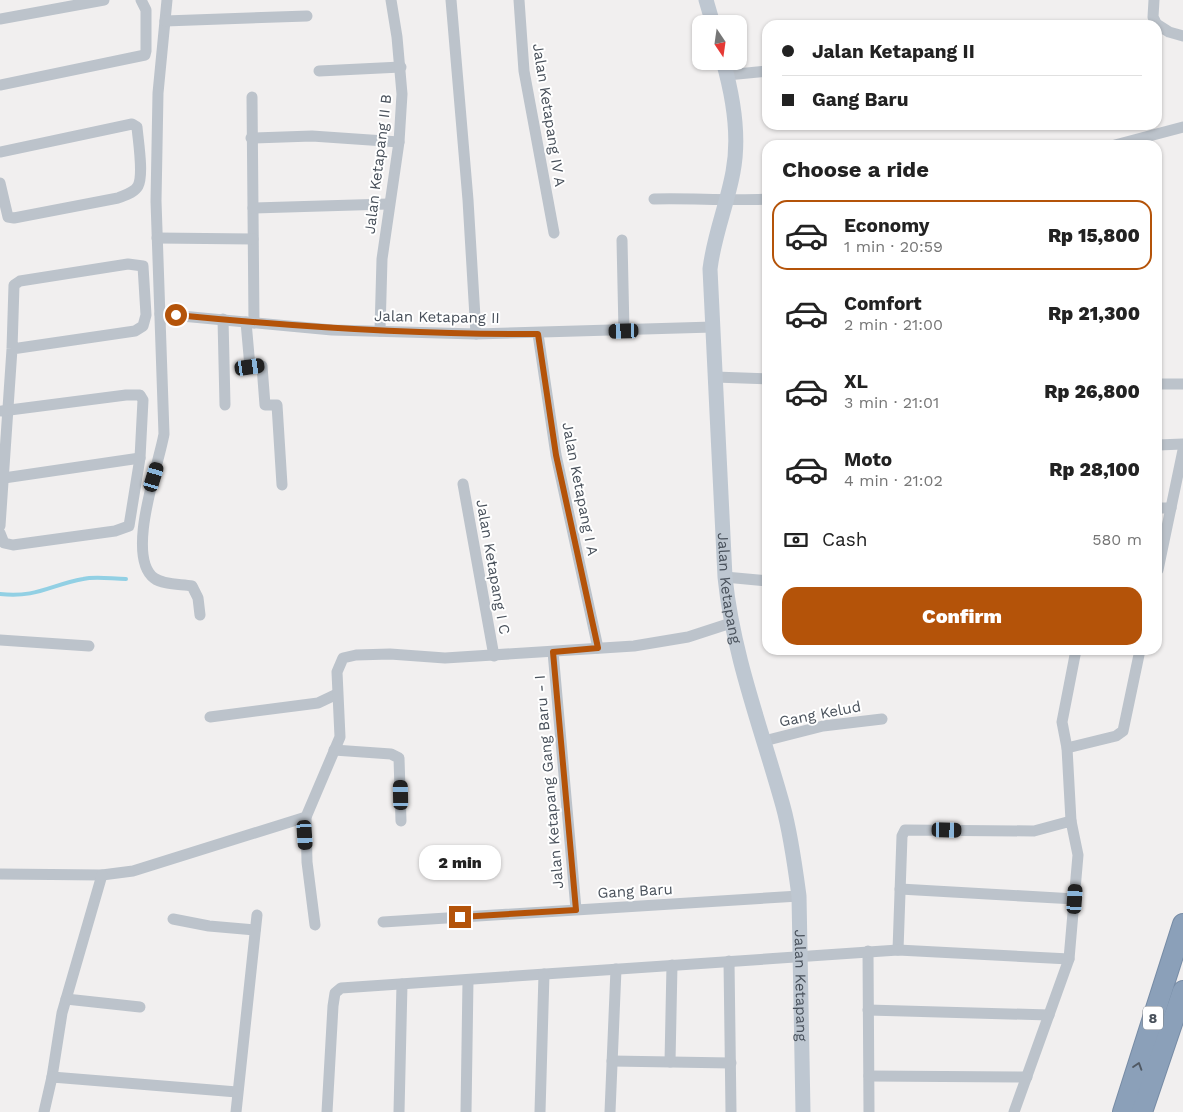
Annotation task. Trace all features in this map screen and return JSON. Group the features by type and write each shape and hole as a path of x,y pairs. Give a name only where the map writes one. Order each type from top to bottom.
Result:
{"highway":[{"name":"8","path":"1123,1112 1183,924"},
{"name":"8","path":"1142,1112 1183,991"}],"street":[{"path":"0,20 104,0"},
{"path":"0,85 144,55 146,10 141,0"},
{"path":"167,0 158,93 157,238 164,434 160,460 149,494 143,535 145,564 153,578 159,581 192,586 198,598 200,615"},
{"name":"Jalan Ketapang II B","path":"380,331 382,259 388,204 399,142 402,94 401,67 391,0"},
{"path":"450,0 468,200 476,334"},
{"name":"Jalan Ketapang IV A","path":"519,0 524,71 554,233"},
{"path":"708,0 711,15"},
{"path":"1154,0 1154,20"},
{"path":"165,21 307,16"},
{"path":"1162,28 1183,36"},
{"path":"319,71 401,67"},
{"name":"Jalan Ketapang","path":"725,70 737,146 733,173 712,246 710,269 725,577 730,623 783,808 798,896 803,1112"},
{"path":"748,70 762,71"},
{"path":"252,97 253,240 250,367 262,366 264,405 277,405 282,485"},
{"path":"0,152 132,124 137,127 140,177 138,186 132,192 118,198 14,218 8,217 5,210 0,184"},
{"path":"1134,140 1183,127"},
{"path":"251,138 312,136 399,142"},
{"path":"654,199 705,198 725,201 762,199"},
{"path":"253,208 388,204"},
{"path":"157,238 253,240"},
{"path":"622,240 624,331"},
{"path":"0,526 4,478 4,411 12,350 13,290 16,283 128,264 143,266 146,315 144,326 135,331 12,350"},
{"name":"Jalan Ketapang II","path":"160,314 380,331 476,334 538,334 713,327"},
{"path":"222,320 225,405"},
{"name":"Jalan Ketapang I A","path":"538,334 556,455 598,648"},
{"path":"716,377 762,379"},
{"path":"1162,384 1183,384"},
{"path":"0,533 4,543 13,545 115,531 129,526 140,458 143,400 140,395 126,395 4,411"},
{"path":"1162,445 1183,444"},
{"path":"1162,551 1183,450"},
{"path":"4,478 140,458"},
{"name":"Jalan Ketapang I C","path":"463,484 494,656"},
{"path":"1162,508 1171,508"},
{"path":"725,577 762,580"},
{"path":"315,925 307,862 306,818 340,736 340,712 337,694 339,665 343,658 356,655 390,654 445,658 494,656 660,643 730,623"},
{"path":"0,640 89,646"},
{"name":"Jalan Ketapang Gang Baru - I","path":"553,652 576,910"},
{"path":"1014,1112 1069,959 1078,855 1071,821 1067,748 1062,722 1075,655"},
{"path":"1067,748 1116,736 1123,731 1139,655"},
{"path":"210,717 318,703 337,694"},
{"name":"Gang Kelud","path":"764,741 823,726 882,719"},
{"path":"334,750 391,754 399,758 401,821"},
{"path":"0,874 102,875 133,871 306,818"},
{"path":"898,950 902,836 904,830 1034,831 1071,821"},
{"path":"44,1112 66,999 102,875"},
{"path":"900,889 1075,899"},
{"name":"Gang Baru","path":"383,922 798,896"},
{"path":"236,1112 257,915"},
{"path":"173,919 209,926 255,930"},
{"path":"327,1112 335,993 341,988 868,951 898,950 1069,959"},
{"path":"868,951 869,1112"},
{"path":"729,961 731,1112"},
{"path":"670,1062 672,965"},
{"path":"610,1112 616,969"},
{"path":"540,1112 544,974"},
{"path":"466,1112 468,980"},
{"path":"399,1112 402,984"},
{"path":"66,999 140,1007"},
{"path":"868,1010 1050,1015"},
{"path":"612,1061 731,1063"},
{"path":"869,1076 1027,1077"},
{"path":"52,1077 237,1092"}],"waterway":[{"path":"0,594 34,593 88,578 126,579"}],"route":[{"path":"176,315 332,330 538,334 556,455 598,648 553,652 576,910 460,917"}]}
